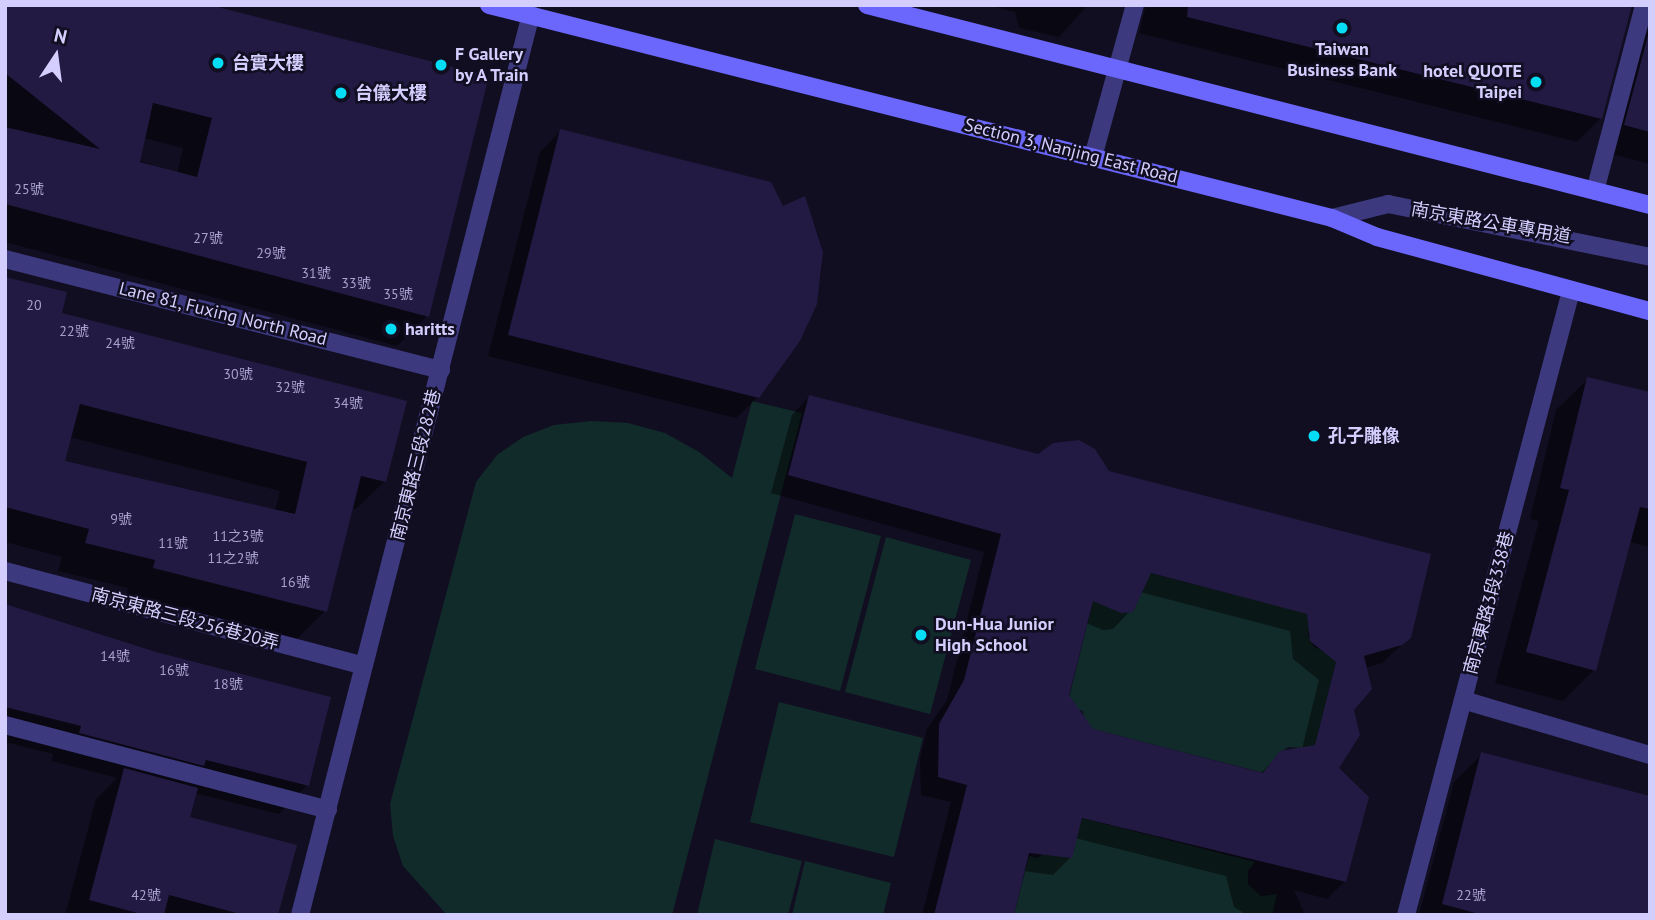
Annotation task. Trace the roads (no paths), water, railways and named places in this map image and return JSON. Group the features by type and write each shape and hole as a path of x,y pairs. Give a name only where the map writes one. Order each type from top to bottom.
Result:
{"main road":[{"name":"Section 3, Nanjing East Road","path":"489,5 1332,218 1377,237 1650,311"},
{"path":"867,5 1650,205"}],"street":[{"path":"1093,157 1135,5"},
{"path":"1595,191 1643,5"},
{"name":"南京東路三段282巷","path":"300,915 531,14"},
{"name":"南京東路公車專用道","path":"1332,218 1388,204 1650,257"},
{"name":"Lane 81, Fuxing North Road","path":"5,259 440,370"},
{"name":"南京東路3段338巷","path":"1406,915 1571,290"},
{"name":"南京東路三段256巷20弄","path":"5,571 364,667"},
{"path":"1464,700 1650,755"},
{"path":"5,724 328,810"}],"place":[{"name":"Taiwan Business Bank","path":"1342,28"},
{"name":"台實大樓","path":"218,63"},
{"name":"F Gallery by A Train","path":"441,65"},
{"name":"hotel QUOTE Taipei","path":"1536,82"},
{"name":"台儀大樓","path":"341,93"},
{"name":"haritts","path":"391,329"},
{"name":"孔子雕像","path":"1314,436"},
{"name":"Dun-Hua Junior High School","path":"921,635"}]}
